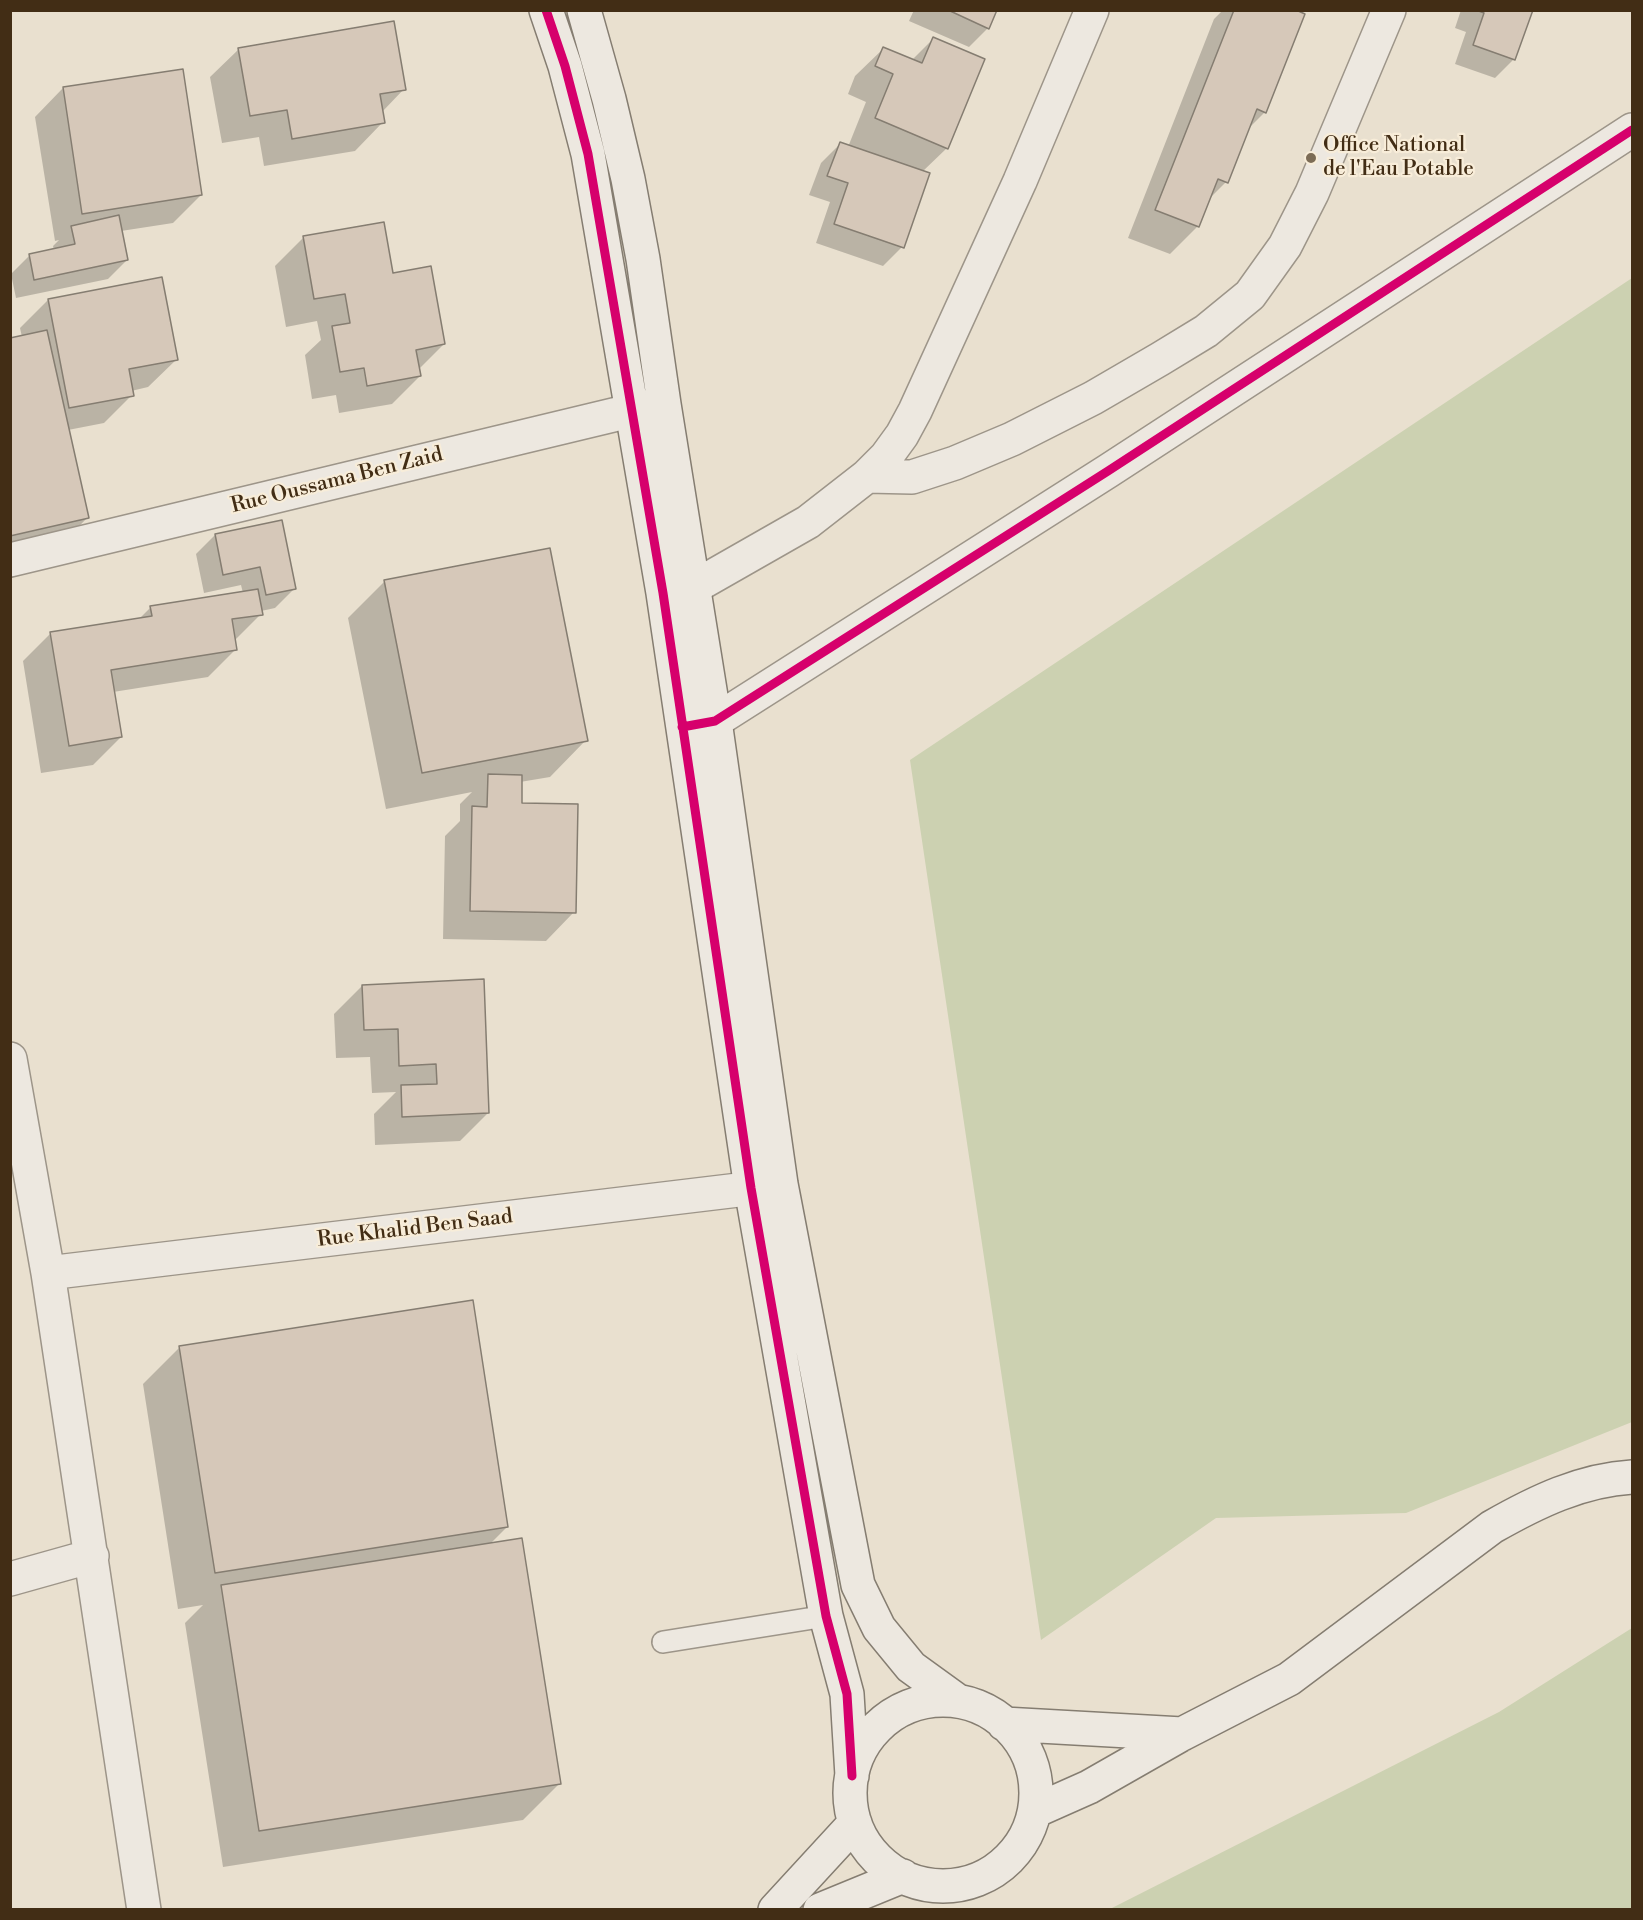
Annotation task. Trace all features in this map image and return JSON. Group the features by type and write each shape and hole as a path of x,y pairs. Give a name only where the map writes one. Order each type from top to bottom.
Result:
{"street":[{"path":"546,10 565,66 588,154 632,410 678,590 715,721 766,1186 826,1616 847,1694 852,1776 850,1799 855,1823 871,1851 882,1863 903,1876 925,1884 950,1886 977,1880 995,1870 1015,1854 1028,1834 1035,1811 1036,1786 1032,1762 1021,1741 984,1709 958,1701 937,1700 914,1704 891,1716 868,1738 859,1752 852,1776"},
{"path":"584,10 628,179 643,259 664,404 678,590 682,727 766,1186 858,1585 879,1628 911,1667 958,1701"},
{"path":"678,590 808,522 867,476 886,457 915,411 1020,181 1092,10"},
{"path":"867,476 912,477 954,463 1012,439 1093,398 1160,359 1206,331 1250,295 1285,246 1312,193 1389,10"},
{"path":"682,727 715,721 1108,471 1632,130"},
{"name":"Rue Oussama Ben Zaid","path":"10,560 664,404"},
{"path":"10,1059 48,1273 144,1910"},
{"name":"Rue Khalid Ben Saad","path":"48,1273 766,1186"},
{"path":"1035,1811 1089,1787 1182,1734 1289,1679 1472,1541 1514,1514 1586,1484 1608,1478 1632,1477"},
{"path":"10,1579 92,1556"},
{"path":"1004,1724 1182,1734"},
{"path":"775,1910 855,1823"},
{"path":"820,1910 903,1876"}],"lane":[{"path":"663,1642 826,1616"}],"green space":[{"path":"1632,278 1632,1422 1406,1513 1216,1518 1041,1640 910,760"},
{"path":"1632,1628 1632,1909 1110,1909 1499,1712"}],"building":[{"path":"948,10 997,10 989,29"},
{"path":"1234,10 1296,10 1305,14 1266,113 1257,109 1228,183 1218,179 1199,227 1155,210"},
{"path":"1476,10 1533,10 1515,60 1473,45 1484,13"},
{"path":"394,21 406,90 380,94 385,123 292,139 287,110 250,116 238,48"},
{"path":"933,37 985,59 948,149 875,118 893,74 875,66 883,47 922,63"},
{"path":"183,69 202,195 82,214 63,87"},
{"path":"840,142 930,173 904,248 834,224 848,183 827,176"},
{"path":"119,215 128,260 34,280 29,254 75,244 71,226"},
{"path":"384,222 393,273 431,266 445,344 416,350 421,376 367,386 364,368 340,372 332,326 350,323 345,294 314,299 303,236"},
{"path":"162,277 178,360 129,369 134,396 69,408 48,299"},
{"path":"47,330 89,518 10,536 10,338"},
{"path":"282,520 296,589 266,595 260,567 223,575 215,534"},
{"path":"550,548 588,741 422,773 384,580"},
{"path":"258,589 263,615 232,619 237,650 111,670 122,737 69,746 50,632 152,616 150,606"},
{"path":"488,774 522,775 522,803 578,804 576,913 470,911 472,806 487,807"},
{"path":"484,979 489,1113 402,1117 401,1085 437,1084 436,1064 399,1066 398,1029 364,1030 362,985"},
{"path":"473,1300 508,1527 215,1573 179,1346"},
{"path":"522,1538 561,1784 259,1831 221,1585"}],"cycle path":[{"path":"546,10 565,66 588,154 663,593 751,1188 826,1616 847,1694 852,1776"},
{"path":"682,727 715,721 1108,471 1632,130"}],"place":[{"name":"Office National de l'Eau Potable","path":"1311,158"}]}
